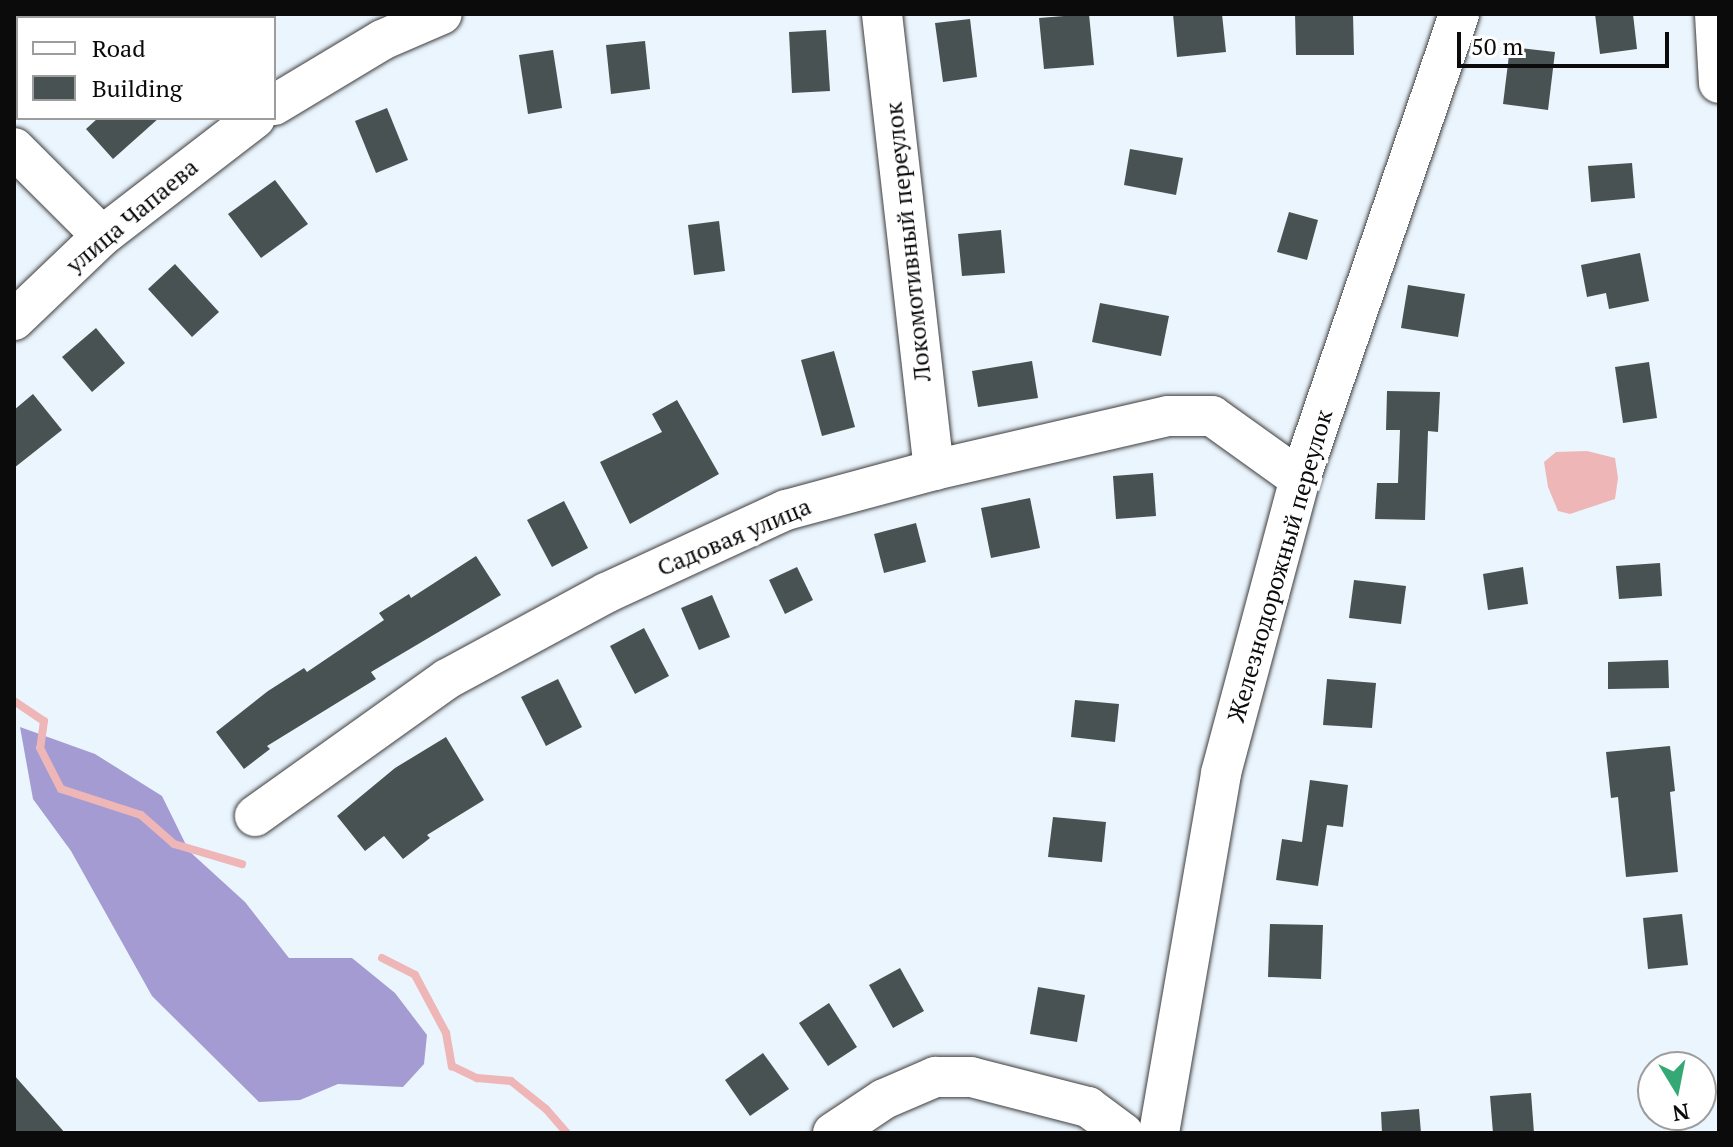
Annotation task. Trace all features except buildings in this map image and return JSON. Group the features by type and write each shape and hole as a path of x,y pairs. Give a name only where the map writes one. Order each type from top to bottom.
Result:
{"street":[{"path":"276,104 381,27 442,14"},
{"name":"Локомотивный переулок","path":"882,14 934,470"},
{"name":"Железнодорожный переулок","path":"1159,1133 1221,773 1300,479 1459,14"},
{"path":"1715,14 1719,83"},
{"name":"улица Чапаева","path":"14,320 102,236 252,120"},
{"path":"14,148 102,236"},
{"name":"Садовая улица","path":"255,816 447,679 606,593 786,510 934,470 1168,416 1212,416 1300,479"},
{"path":"833,1133 884,1099 935,1077 971,1077 1088,1107 1123,1133"}],"shaded area":[{"path":"1587,451 1615,458 1618,478 1615,499 1570,514 1558,511 1548,487 1544,462 1556,452"},
{"path":"20,727 95,754 162,796 189,851 245,902 289,958 352,958 395,993 427,1035 424,1064 403,1087 338,1084 300,1100 259,1102 152,996 71,851 33,799"}],"waterway":[{"path":"14,701 44,721 40,748 61,789 141,815 174,844 242,864"},
{"path":"382,958 415,975 446,1033 452,1066 477,1078 511,1081 546,1109 567,1133"}]}
